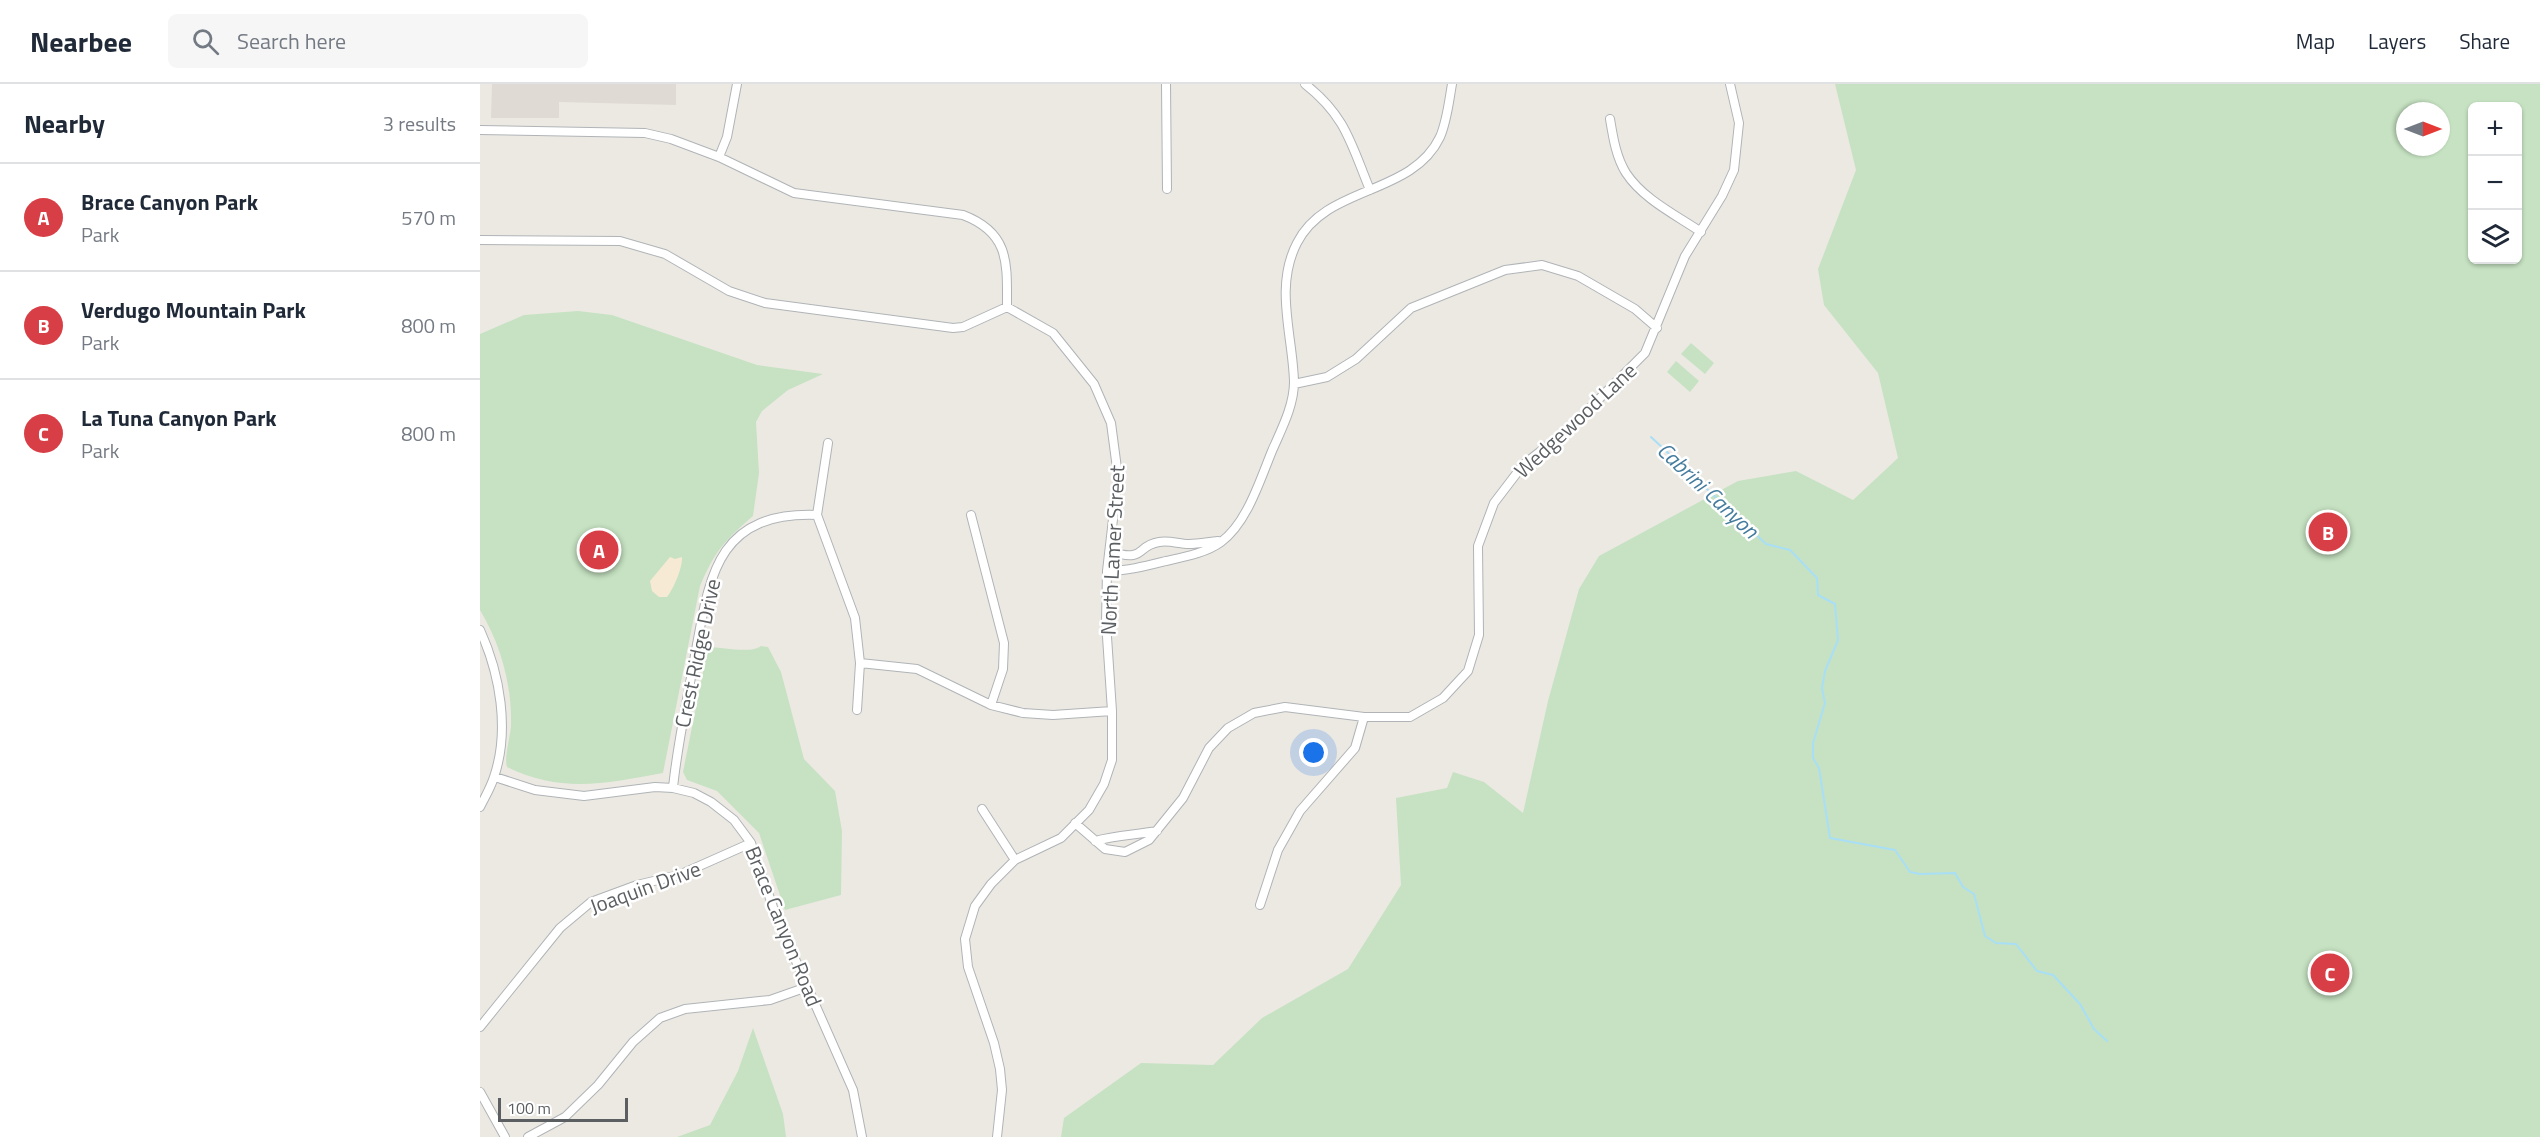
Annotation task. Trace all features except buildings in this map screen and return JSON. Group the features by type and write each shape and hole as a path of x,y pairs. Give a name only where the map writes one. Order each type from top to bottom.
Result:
{"street":[{"path":"719,157 727,137 737,84"},
{"path":"1166,84 1167,189"},
{"path":"1305,84 1332,107 1341,121 1370,190"},
{"path":"1107,571 1121,571 1195,554 1222,541 1237,526 1266,467 1287,415 1294,384 1286,310 1287,276 1297,242 1322,214 1405,175 1430,153 1440,136 1452,84"},
{"name":"Wedgewood Lane","path":"1075,823 1105,849 1125,852 1149,840 1183,798 1209,748 1228,728 1254,712 1285,707 1364,717 1410,717 1443,698 1468,671 1479,635 1478,546 1494,503 1523,465 1569,429 1616,385 1645,353 1657,328 1684,256 1722,196 1737,158 1739,123 1730,84"},
{"path":"1610,119 1616,150 1626,173 1643,192 1701,232"},
{"path":"480,130 645,134 671,139 719,157 794,193 963,215 987,226 1000,244 1005,258 1007,307 963,327 953,328 765,303 729,291 665,254 620,241 480,240"},
{"path":"1294,384 1327,377 1356,359 1411,308 1505,270 1542,265 1578,276 1635,309 1657,328"},
{"name":"North Lamer Street","path":"998,1137 1002,1090 1000,1069 994,1043 968,967 965,939 975,906 991,884 1015,860 1061,838 1089,810 1104,784 1112,760 1112,711 1106,622 1107,571 1118,476 1110,423 1094,384 1053,333 1007,307"},
{"path":"828,444 817,515 855,618 860,663 857,710"},
{"name":"Crest Ridge Drive","path":"673,788 676,749 710,580 722,554 742,534 766,520 788,514 817,515"},
{"path":"971,515 1004,643 1003,669 991,705"},
{"path":"1110,552 1127,556 1137,555 1154,543 1162,541 1188,544 1222,541"},
{"path":"480,630 490,651 501,708 501,741 495,777 480,807"},
{"path":"860,663 917,669 991,705 1023,713 1053,715 1112,711"},
{"path":"1260,905 1278,850 1300,811 1355,748 1364,717"},
{"name":"Brace Canyon Road","path":"495,777 535,790 584,796 656,787 673,788 694,793 711,801 734,820 751,843 776,916 853,1090 862,1137"},
{"path":"982,809 1015,860"},
{"path":"1095,841 1121,833 1132,837 1156,831"},
{"name":"Joaquin Drive","path":"480,1027 560,928 591,903 637,885 679,875 751,843"},
{"path":"528,1137 565,1117 598,1084 633,1042 660,1018 685,1009 770,1000 807,987"},
{"path":"480,1092 505,1137"}],"shaded area":[{"path":"492,84 676,84 676,105 559,102 559,118 491,118"}],"green space":[{"path":"1835,84 2540,84 2540,1137 1061,1137 1064,1118 1141,1063 1213,1065 1262,1018 1348,969 1401,885 1396,798 1447,788 1453,772 1484,782 1523,813 1548,701 1579,589 1599,556 1738,481 1796,471 1853,500 1898,458 1878,373 1824,305 1818,269 1856,170"},
{"path":"578,311 612,315 757,365 823,374 788,390 762,411 756,422 759,473 753,516 721,547 700,586 663,773 585,784 547,781 507,767 511,726 510,696 499,651 480,610 480,334 524,315"},
{"path":"1691,343 1714,363 1705,374 1681,354"},
{"path":"1676,361 1699,381 1690,392 1667,372"},
{"path":"761,646 768,647 781,672 804,759 835,791 842,831 841,895 785,910 759,833 717,791 687,780 683,772 708,647 751,650"},
{"path":"753,1028 783,1114 786,1137 677,1137 710,1125 738,1071"}],"sand":[{"path":"670,557 675,559 682,557 681,566 667,597 659,597 652,591 650,581"}],"waterway":[{"name":"Cabrini Canyon","path":"1651,437 1766,544 1790,550 1817,578 1818,595 1835,604 1838,640 1825,671 1822,688 1825,703 1813,743 1813,758 1819,768 1830,838 1895,850 1910,872 1955,873 1963,887 1974,894 1985,936 1996,943 2016,944 2037,971 2053,975 2080,1004 2094,1029 2107,1041"}],"place":[{"name":"Verdugo Mountain Park","path":"2328,532"},
{"name":"Brace Canyon Park","path":"599,550"},
{"name":"La Tuna Canyon Park","path":"2330,973"}]}
